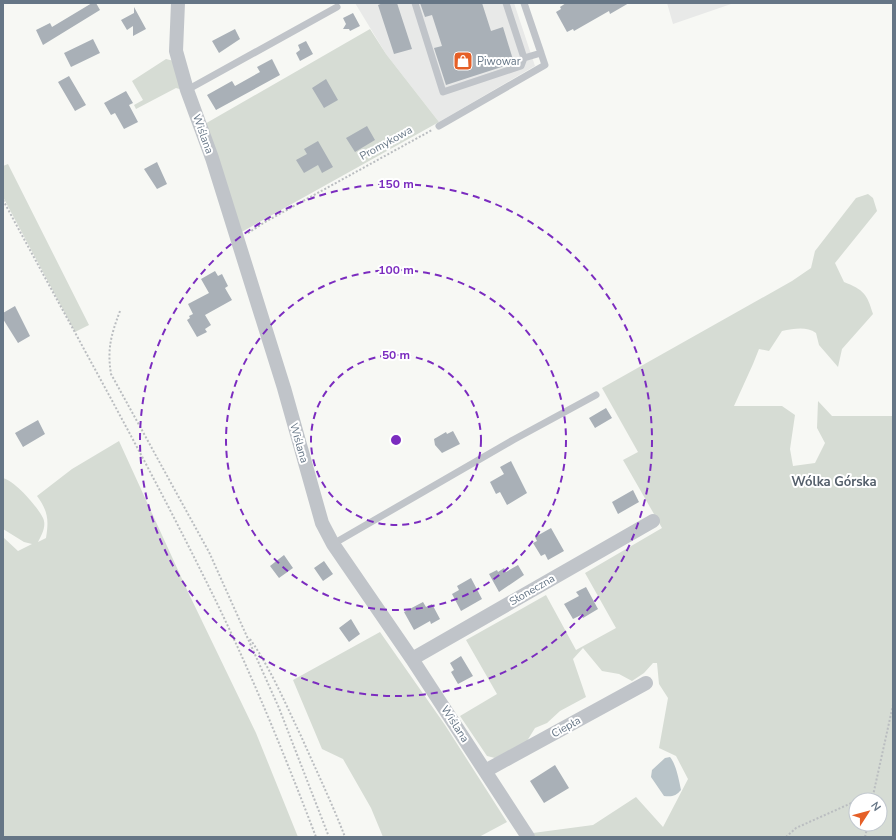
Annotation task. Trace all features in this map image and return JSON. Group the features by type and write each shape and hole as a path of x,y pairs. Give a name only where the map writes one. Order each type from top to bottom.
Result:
{"street":[{"name":"Wiślana","path":"178,3 176,50 187,90 212,158 284,388 322,523 333,544 412,659 528,837"},
{"name":"Słoneczna","path":"412,659 653,521"},
{"name":"Ciepła","path":"486,771 646,683"}],"lane":[{"path":"415,3 443,92 521,66 524,58 506,3"},
{"path":"439,126 545,65 524,3"},
{"path":"187,90 337,7"},
{"path":"524,58 541,53"},
{"path":"333,544 513,440 596,395"}],"path":[{"name":"Promykowa","path":"237,241 265,222 439,126"},
{"path":"3,200 203,575 242,658 280,745 316,837"},
{"path":"120,311 111,336 108,356 111,374 209,552 280,708 329,837"},
{"path":"246,635 268,667 336,813 345,837"},
{"path":"874,792 893,705"},
{"path":"786,837 796,828 848,805"}],"shaded area":[{"name":"Piwowar","path":"355,3 514,3 535,66 439,122 386,54"},
{"path":"667,3 734,3 673,24"},
{"path":"370,29 386,54 439,122 238,234 203,125"},
{"path":"166,59 174,61 183,90 176,88 136,109 134,105 143,100 132,81"},
{"path":"8,164 89,325 75,332 3,197 3,166"},
{"path":"868,194 873,198 877,211 835,263 844,282 860,290 864,294 869,302 873,314 842,349 838,367 819,345 816,333 808,329 782,331 769,351 759,349 734,406 782,406 795,415 790,449 793,466 815,463 825,443 817,428 818,401 832,416 893,416 893,837 535,837 533,833 593,825 636,797 663,827 688,779 676,756 659,748 668,698 659,684 657,663 653,663 644,673 632,681 619,674 602,671 583,648 573,659 586,697 560,711 547,723 535,728 527,741 495,758 487,756 460,716 497,694 466,640 546,595 576,650 616,628 585,573 662,528 623,460 638,452 602,388 792,281 811,268 815,251 856,198"},
{"path":"119,441 188,592 256,733 298,837 3,837 3,537 18,551 32,544 24,542 3,529 3,478 14,484 26,495 43,518 44,528 38,542 46,538 47,516 37,496 72,469"},
{"path":"380,632 445,725 507,822 479,837 383,837 371,808 343,759 322,749 293,680"},
{"path":"670,757 676,768 681,790 674,796 664,796 651,777 652,770 665,758"}],"building":[{"path":"92,3 96,3 100,10 43,45 36,30 50,23 52,27"},
{"path":"383,3 397,3 412,49 394,54 378,5"},
{"path":"420,3 482,3 491,31 503,27 514,63 446,85 434,48 442,46 432,15 425,17"},
{"path":"566,3 629,3 610,14 609,11 574,31 573,29 567,32 556,12"},
{"path":"134,7 146,29 133,36 133,26 127,30 121,20 134,13"},
{"path":"353,13 360,26 350,31 349,29 343,29 346,24 343,18"},
{"path":"235,29 240,39 219,53 212,41"},
{"path":"93,39 100,53 71,67 64,53"},
{"path":"306,41 313,54 300,61 296,53 300,50 298,45"},
{"path":"272,59 280,75 216,110 207,95 232,81 235,86 260,72 257,67"},
{"path":"69,76 86,105 75,111 58,82"},
{"path":"326,79 338,100 324,108 312,88"},
{"path":"126,91 133,103 129,105 138,122 124,129 115,113 111,115 104,103"},
{"path":"367,126 375,140 355,152 346,138"},
{"path":"318,141 333,167 322,173 318,165 304,173 296,160 307,154 304,149"},
{"path":"157,162 167,184 157,189 144,169"},
{"path":"215,271 218,276 222,274 228,286 225,288 232,300 205,315 211,325 205,329 207,332 197,337 187,320 190,318 189,316 193,314 188,304 209,293 201,279"},
{"path":"15,306 30,336 18,343 3,319 3,313"},
{"path":"606,408 612,418 595,428 589,418"},
{"path":"38,420 45,434 23,447 15,433"},
{"path":"453,431 460,444 442,453 435,445 434,439 446,432 447,434"},
{"path":"511,461 527,493 507,505 500,492 496,494 490,482 504,474 500,467"},
{"path":"633,490 639,502 618,514 612,502"},
{"path":"551,528 564,551 548,560 545,554 541,556 533,543 537,541 535,537"},
{"path":"284,555 293,568 279,578 270,566"},
{"path":"324,561 333,574 323,581 314,568"},
{"path":"518,565 524,575 499,592 489,574 497,570 498,572 504,568 506,572"},
{"path":"471,578 482,599 461,611 452,594 459,590 457,586"},
{"path":"586,587 598,609 583,618 581,615 573,619 564,604 579,596 576,592"},
{"path":"423,602 426,607 432,604 440,619 431,624 430,621 414,630 404,612"},
{"path":"351,619 360,634 349,642 339,628"},
{"path":"461,656 473,676 458,684 451,672 454,670 450,663"},
{"path":"555,765 569,788 544,803 530,781"}],"place":[{"name":"Piwowar","path":"463,61"}],"district":[{"name":"Wólka Górska","path":"834,482"}]}
